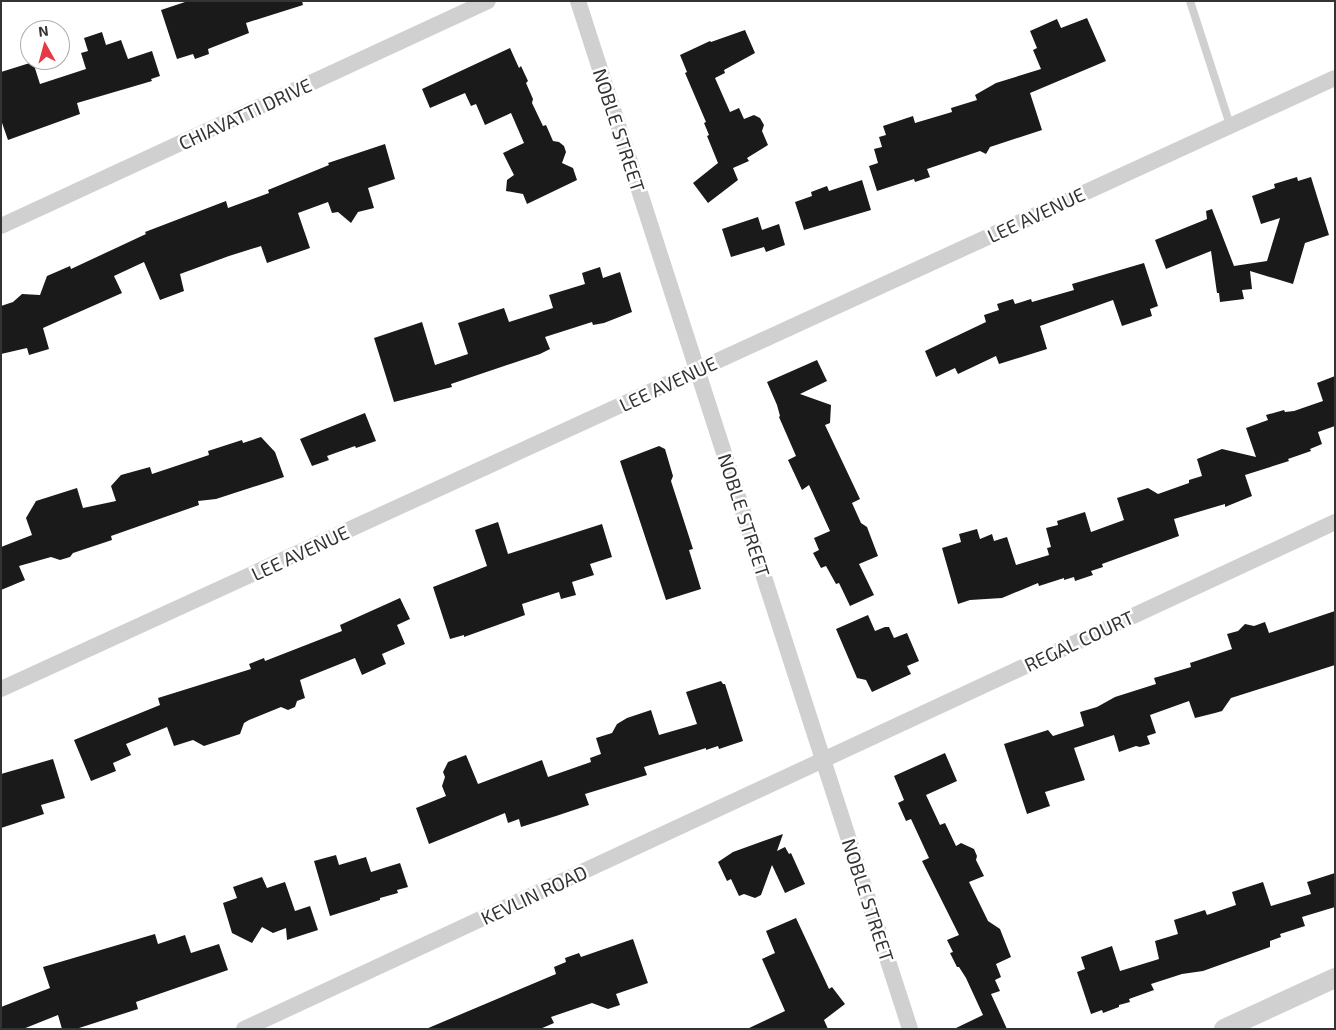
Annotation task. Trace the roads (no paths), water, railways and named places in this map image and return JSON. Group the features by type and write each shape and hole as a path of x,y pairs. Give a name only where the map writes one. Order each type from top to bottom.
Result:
{"street":[{"name":"CHIAVATTI DRIVE","path":"1,226 488,1"},
{"name":"NOBLE STREET","path":"578,1 910,1029"},
{"name":"LEE AVENUE","path":"1,689 1335,78"},
{"name":"REGAL COURT","path":"823,760 1335,522"},
{"name":"KEVLIN ROAD","path":"244,1029 823,760"},
{"path":"1224,1029 1335,978"}],"lane":[{"path":"1190,1 1230,125"}]}
